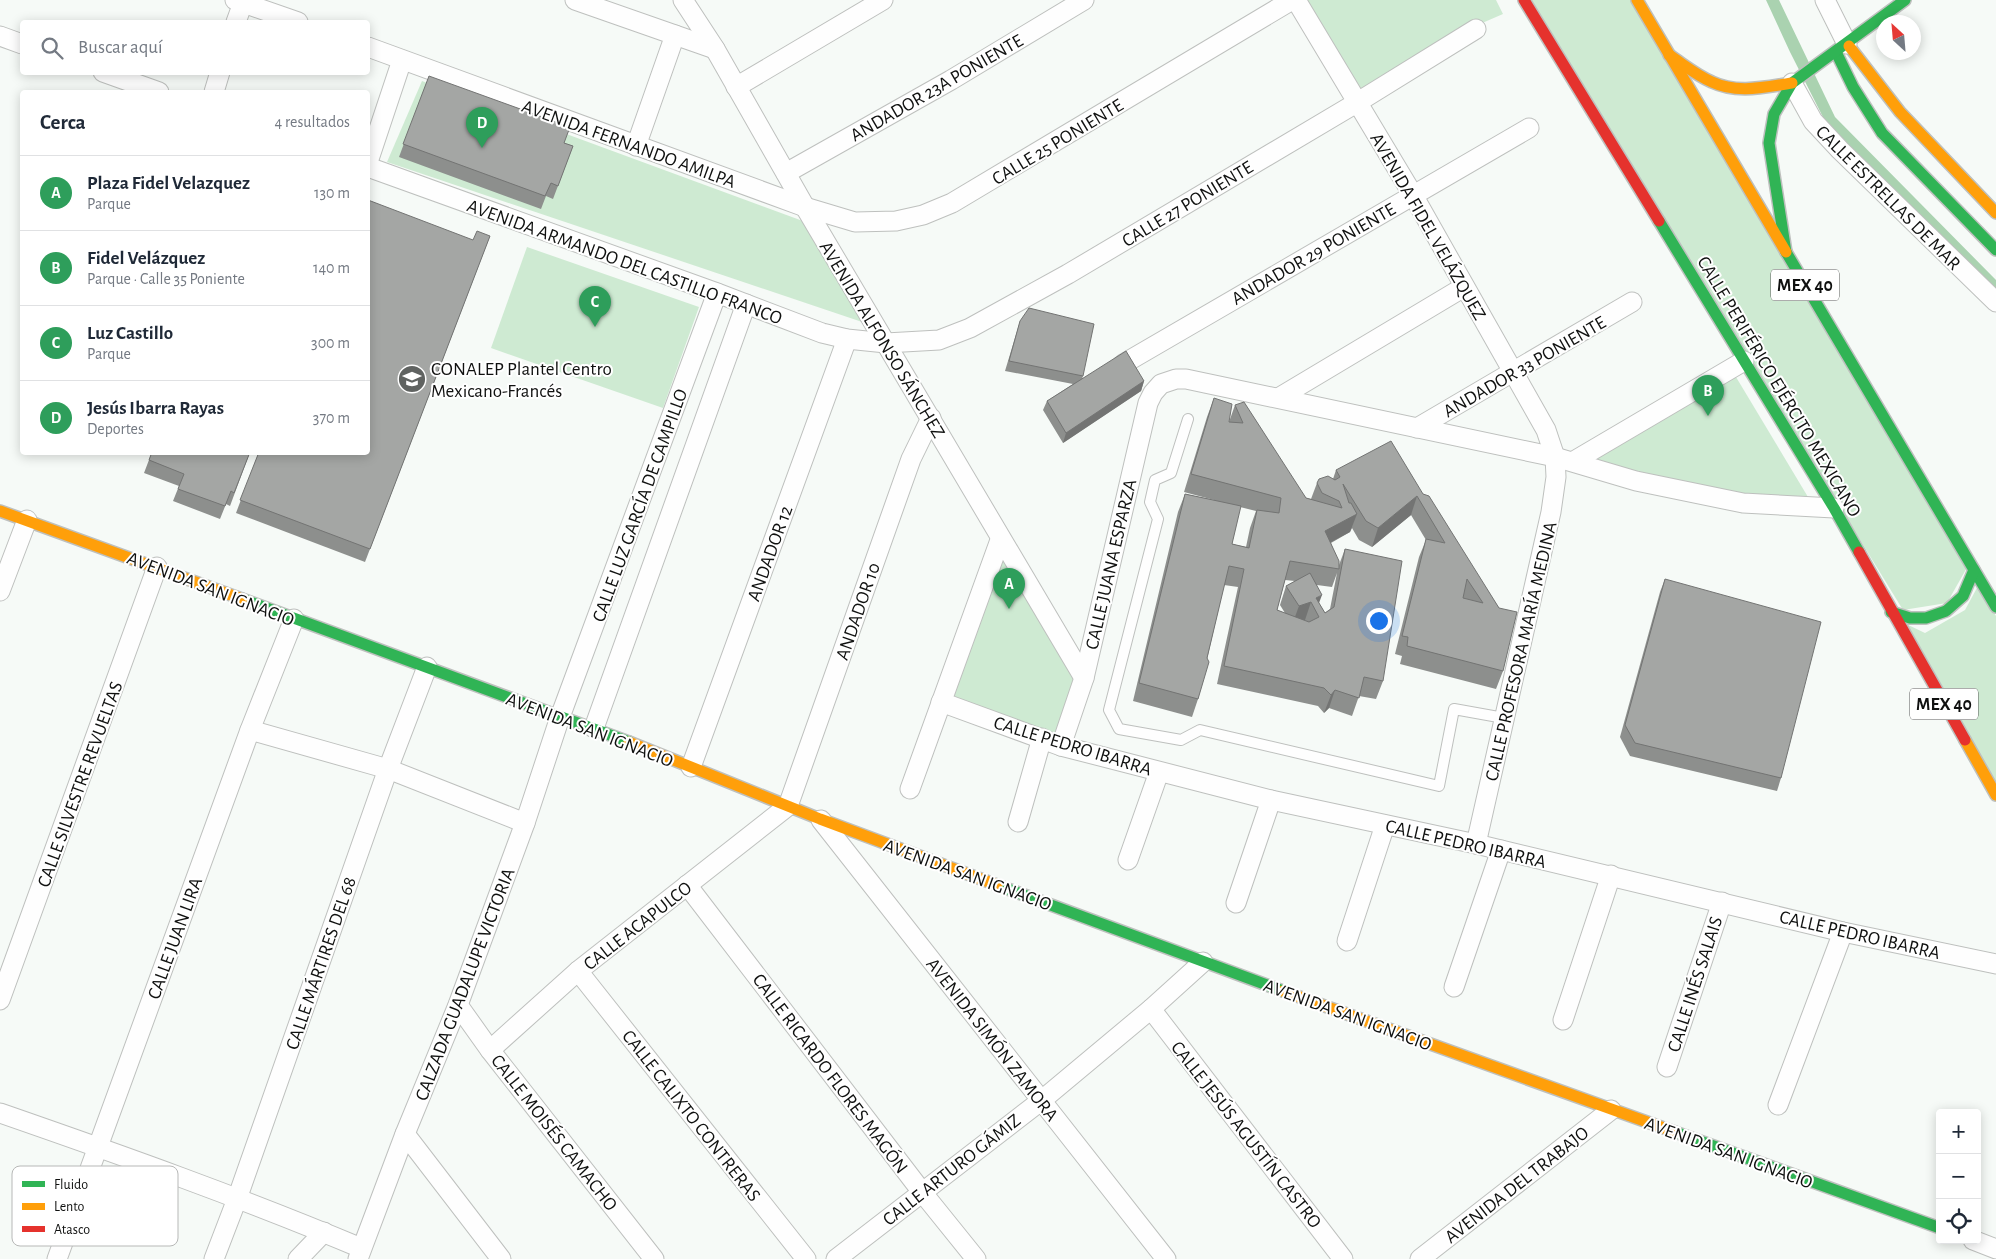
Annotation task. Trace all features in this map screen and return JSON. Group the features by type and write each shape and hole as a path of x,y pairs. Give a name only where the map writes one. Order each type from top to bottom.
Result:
{"main road":[{"name":"CALLE PERIFÉRICO EJÉRCITO MEXICANO","path":"1524,0 1834,508 1996,795"},
{"name":"MEX 40","path":"1637,0 1996,607"},
{"path":"1786,253 1772,167 1770,125 1774,114 1795,81 1905,0"},
{"path":"1842,48 1902,116 1996,213"},
{"path":"1842,48 1853,86 1882,133 1996,250"},
{"path":"1669,55 1718,85 1732,88 1750,88 1795,81"},
{"name":"AVENIDA SAN IGNACIO","path":"0,511 594,728 820,819 1203,962 1936,1227"},
{"path":"1891,612 1910,618 1926,618 1946,610 1963,596 1974,570"}],"street":[{"path":"575,0 715,50"},
{"name":"AVENIDA ALFONSO SÁNCHEZ","path":"684,0 715,50 1000,540 1084,678"},
{"path":"736,88 883,0"},
{"name":"ANDADOR 23A PONIENTE","path":"786,173 951,80 1084,0"},
{"name":"AVENIDA FIDEL VELÁZQUEZ","path":"1294,0 1413,195 1512,373 1546,430 1555,457"},
{"name":"CALLE 25 PONIENTE","path":"805,207 855,222 896,221 923,215 952,203 1294,0"},
{"path":"1826,0 1842,48"},
{"path":"236,20 240,1 292,20"},
{"name":"CALLE 27 PONIENTE","path":"886,343 939,340 970,328 1068,274 1358,102 1476,29"},
{"path":"636,146 675,35"},
{"path":"0,36 20,43"},
{"name":"AVENIDA FERNANDO AMILPA","path":"370,48 805,207"},
{"path":"370,156 402,60"},
{"path":"112,75 154,90"},
{"path":"215,90 219,75"},
{"name":"CALLE ESTRELLAS DE MAR","path":"1795,81 1813,121 1840,150 1996,302"},
{"name":"ANDADOR 29 PONIENTE","path":"1123,364 1529,128"},
{"name":"AVENIDA ARMANDO DEL CASTILLO FRANCO","path":"370,168 717,293 822,333 847,339 886,343"},
{"path":"1280,397 1464,287"},
{"name":"CALLE LUZ GARCÍA DE CAMPILLO","path":"560,717 717,293"},
{"name":"ANDADOR 33 PONIENTE","path":"1417,428 1632,302"},
{"name":"CALLE LUZ GARCÍA DE CAMPILLO","path":"594,728 746,304"},
{"name":"ANDADOR 12","path":"691,767 847,339"},
{"path":"1574,461 1744,361"},
{"name":"CALLE JUANA ESPARZA","path":"1062,746 1084,678 1148,403 1152,393 1161,384 1186,378 1280,397"},
{"path":"1280,397 1574,461 1636,481 1743,503 1834,508"},
{"name":"ANDADOR 10","path":"788,806 911,459 930,418"},
{"name":"CALLE PROFESORA MARÍA MEDINA","path":"1476,844 1551,512 1556,477 1555,457"},
{"path":"0,591 27,520"},
{"path":"910,789 1000,540"},
{"name":"CALLE SILVESTRE REVUELTAS","path":"0,1000 157,567"},
{"name":"CALLE JUAN LIRA","path":"91,1166 250,730 294,619"},
{"name":"CALLE MÁRTIRES DEL 68","path":"214,1259 237,1199 388,769 427,667"},
{"name":"CALLE PEDRO IBARRA","path":"941,702 1062,746 1271,800 1611,875 1843,932 1996,964"},
{"name":"CALZADA GUADALUPE VICTORIA","path":"359,1253 458,1004 525,823 560,717"},
{"path":"250,730 388,769 525,823"},
{"path":"1018,822 1042,738"},
{"path":"1128,860 1159,772"},
{"path":"1236,903 1271,800"},
{"name":"CALLE ACAPULCO","path":"490,1050 578,971 788,806"},
{"name":"AVENIDA SIMÓN ZAMORA","path":"820,819 1166,1259"},
{"path":"1346,941 1385,825"},
{"path":"1454,987 1500,850"},
{"path":"1563,1020 1611,875"},
{"name":"CALLE RICARDO FLORES MAGÓN","path":"687,884 922,1192 976,1259"},
{"name":"CALLE INÉS SALAIS","path":"1667,1067 1722,902"},
{"path":"1778,1105 1843,932"},
{"name":"CALLE ARTURO GÁMIZ","path":"836,1259 1042,1100 1151,1009 1203,962"},
{"name":"CALLE CALIXTO CONTRERAS","path":"578,971 806,1259"},
{"name":"CALLE MOISÉS CAMACHO","path":"458,1004 490,1050 654,1259"},
{"name":"CALLE JESÚS AGUSTÍN CASTRO","path":"1151,1009 1343,1259"},
{"name":"AVENIDA DEL TRABAJO","path":"1420,1259 1611,1110"},
{"path":"0,1113 149,1166"},
{"path":"405,1134 501,1259"},
{"path":"178,1177 324,1232 359,1253"},
{"path":"298,1259 324,1232"},
{"path":"1981,1243 1996,1249"},
{"name":"CALLE JUAN LIRA","path":"57,1259 62,1246"}],"lane":[{"path":"1188,419 1171,472 1155,480 1150,502 1158,520 1109,710 1119,729 1181,740 1200,730 1439,786 1454,709 1504,718"}],"shaded area":[{"path":"1298,0 1496,0 1503,14 1473,27 1358,99"},
{"path":"1529,0 1632,0 1969,564 1947,603 1903,610"},
{"path":"1766,0 1779,0 1835,117 1996,280 1996,297 1827,125"},
{"path":"422,81 811,224 871,325 387,162"},
{"path":"527,247 699,307 663,408 491,348"},
{"path":"1733,372 1811,502 1743,498 1583,461"},
{"path":"1000,540 1084,678 1061,746 941,702"},
{"path":"1978,586 1996,616 1996,791 1902,622 1925,633 1965,610"}],"building":[{"path":"429,76 570,127 564,143 573,146 558,186 551,183 545,196 403,144"},
{"path":"370,201 473,240 477,231 490,236 370,549 240,500 258,455 370,455"},
{"path":"1029,308 1094,324 1083,376 1009,361 1020,321"},
{"path":"1126,351 1144,381 1066,433 1047,401"},
{"path":"1214,398 1232,404 1229,422 1243,423 1235,405 1244,402 1306,498 1342,508 1339,501 1322,493 1317,483 1319,479 1328,476 1335,480 1340,477 1336,470 1391,441 1423,494 1429,496 1499,608 1517,612 1503,671 1407,646 1408,637 1402,636 1426,539 1445,543 1417,496 1378,528 1366,521 1343,484 1349,503 1351,503 1357,514 1325,531 1339,561 1339,569 1290,561 1277,610 1309,622 1319,617 1311,602 1299,606 1286,586 1310,573 1322,595 1316,598 1325,613 1334,607 1345,549 1402,561 1383,681 1364,677 1359,698 1335,690 1331,695 1324,688 1224,666 1244,569 1229,566 1207,658 1209,662 1198,699 1139,683 1185,494 1241,506 1232,544 1249,548 1257,510 1279,513 1281,498 1191,474","holes":["1467,579 1483,603 1463,598"]},
{"path":"151,455 249,455 234,493 231,491 225,506 178,489 184,474 149,460"},
{"path":"1665,579 1821,622 1781,778 1635,743 1625,725"}],"traffic: fast":[{"path":"1786,252 1769,143 1774,114 1792,83 1905,0"},
{"path":"1836,52 1853,87 1882,133 1996,250"},
{"path":"1659,221 1859,552"},
{"path":"1786,252 1996,607"},
{"path":"1891,612 1910,618 1926,618 1946,611 1963,596 1974,570"},
{"path":"242,599 629,742"},
{"path":"997,885 1283,991"},
{"path":"1675,1132 1936,1227"}],"traffic: slow":[{"path":"1637,0 1786,252"},
{"path":"1849,46 1900,112 1996,213"},
{"path":"1669,55 1700,76 1722,86 1741,89 1792,83"},
{"path":"0,511 242,599"},
{"path":"1965,740 1996,795"},
{"path":"629,742 820,819 997,885"},
{"path":"1283,991 1675,1132"}],"traffic: jam":[{"path":"1524,0 1659,221"},
{"path":"1859,552 1965,740"}],"place":[{"name":"Jesús Ibarra Rayas","path":"482,148"},
{"name":"Luz Castillo","path":"595,327"},
{"name":"CONALEP Plantel Centro Mexicano-Francés","path":"412,379"},
{"name":"Fidel Velázquez","path":"1708,416"},
{"name":"Plaza Fidel Velazquez","path":"1009,609"}]}
